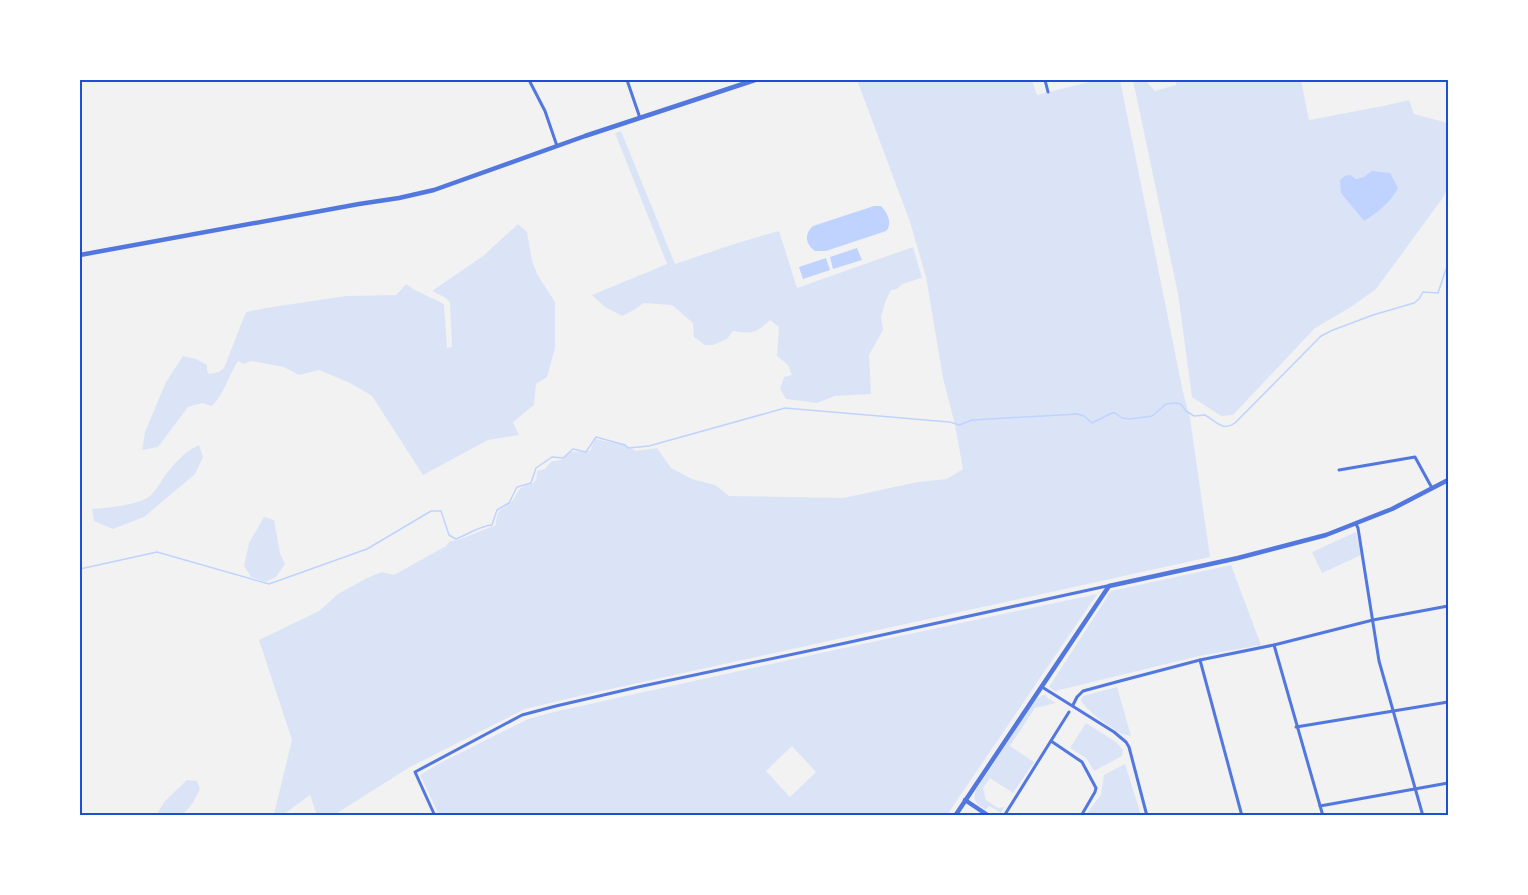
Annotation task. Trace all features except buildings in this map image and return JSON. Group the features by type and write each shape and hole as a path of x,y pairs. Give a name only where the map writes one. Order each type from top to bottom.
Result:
{"street":[{"path":"529,80 545,111 557,146"},
{"path":"627,80 640,117"},
{"path":"80,255 434,190 640,117 755,80"},
{"path":"1045,80 1048,92"},
{"path":"1339,470 1415,457 1432,488"},
{"path":"435,816 415,772 522,715 638,687 841,645 1281,547 1356,524 1392,509 1449,480"},
{"path":"1356,524 1379,661 1423,816"},
{"path":"955,816 1108,586"},
{"path":"1073,705 1079,695 1088,689 1200,660 1274,645 1373,620 1449,606"},
{"path":"1274,645 1323,816"},
{"path":"1200,660 1242,816"},
{"path":"1041,686 1126,742 1147,816"},
{"path":"1296,727 1449,702"},
{"path":"1004,816 1070,712"},
{"path":"1051,741 1082,762 1095,786 1096,790 1081,816"},
{"path":"1320,806 1449,783"},
{"path":"965,800 989,816"}],"shaded area":[{"path":"857,80 1032,80 1037,95 1097,80 1120,80 1190,418 1210,557 525,709 410,767 334,815 317,815 310,795 283,815 275,815 292,740 259,640 319,611 338,594 367,578 382,572 394,575 446,546 450,541 496,525 500,511 512,501 522,487 534,483 537,471 545,469 552,461 562,459 569,452 590,451 595,439 625,445 636,451 657,448 671,468 692,479 715,485 729,496 843,498 918,482 947,479 963,469 943,378 926,277 910,222"},
{"path":"1133,80 1145,80 1155,91 1176,85 1176,80 1301,80 1309,120 1409,100 1414,114 1448,123 1448,187 1442,199 1376,289 1315,328 1233,415 1221,416 1192,397 1178,294","holes":["1364,177 1364,221 1341,192 1356,179"]},
{"path":"621,131 675,264 779,231 797,288 913,247 922,278 891,290 886,300 881,317 883,330 869,355 871,394 835,396 817,403 786,399 780,389 784,377 792,375 788,365 777,356 779,327 770,320 753,332 733,331 727,339 713,345 705,345 694,337 693,323 672,305 644,303 622,316 605,307 592,295 667,264 615,133"},
{"path":"518,224 527,232 532,261 537,274 555,302 555,348 547,377 536,384 534,405 513,422 519,435 488,440 423,475 372,396 350,383 319,370 299,375 284,367 251,361 244,364 238,361 220,396 212,406 202,403 188,407 158,447 142,450 145,432 166,382 183,356 207,365 209,374 219,372 224,368 246,312 346,296 396,295 406,284 444,304 447,348 452,347 450,303 446,298 432,291 483,256"},
{"path":"199,445 203,457 195,474 144,517 113,529 94,521 92,509 132,504 151,495 178,460"},
{"path":"264,517 274,520 280,553 285,564 276,577 265,582 251,577 244,566 249,543"},
{"path":"1356,532 1361,555 1322,573 1312,552"},
{"path":"1231,565 1261,645 1199,656 1055,691 1049,687 1111,591"},
{"path":"1097,594 947,815 439,815 420,775 528,719","holes":["792,746 816,772 790,797 766,771"]},
{"path":"1117,687 1131,736 1122,734 1105,723 1081,700 1083,696"},
{"path":"1047,695 1046,697 1056,703 1035,708 1010,746 1034,762 1013,793 990,778 983,788 986,800 998,808 1004,807 1001,813 989,806 986,810 975,800 976,790 1035,700"},
{"path":"1086,723 1116,742 1123,750 1122,756 1094,771 1087,759 1070,748"},
{"path":"1125,764 1141,815 1086,815 1101,794 1104,775"},
{"path":"187,780 197,781 200,789 188,809 175,816 162,815 158,812 165,801"}],"water":[{"path":"1372,171 1390,173 1398,188 1383,207 1364,221 1341,193 1340,180 1350,175 1356,179 1364,177"},
{"path":"874,206 881,206 887,215 889,225 886,231 826,251 815,251 809,245 807,236 813,226"},
{"path":"857,248 862,260 833,269 830,257"},
{"path":"826,258 830,270 803,279 799,267"}],"waterway":[{"path":"950,422 959,425 972,420 1077,414 1084,416 1092,423 1112,413 1130,419 1152,416 1166,404 1176,403 1181,404 1194,416 1205,415 1219,425 1230,425 1235,423 1321,336 1373,315 1414,303 1423,292 1438,293 1448,267"},
{"path":"80,569 157,552 269,584 367,549 431,511 441,511 449,535 456,539 492,525 497,510 509,503 517,487 531,483 536,468 552,457 563,458 573,449 586,452 596,437 625,445 628,448 649,446 785,408 949,422"}]}
